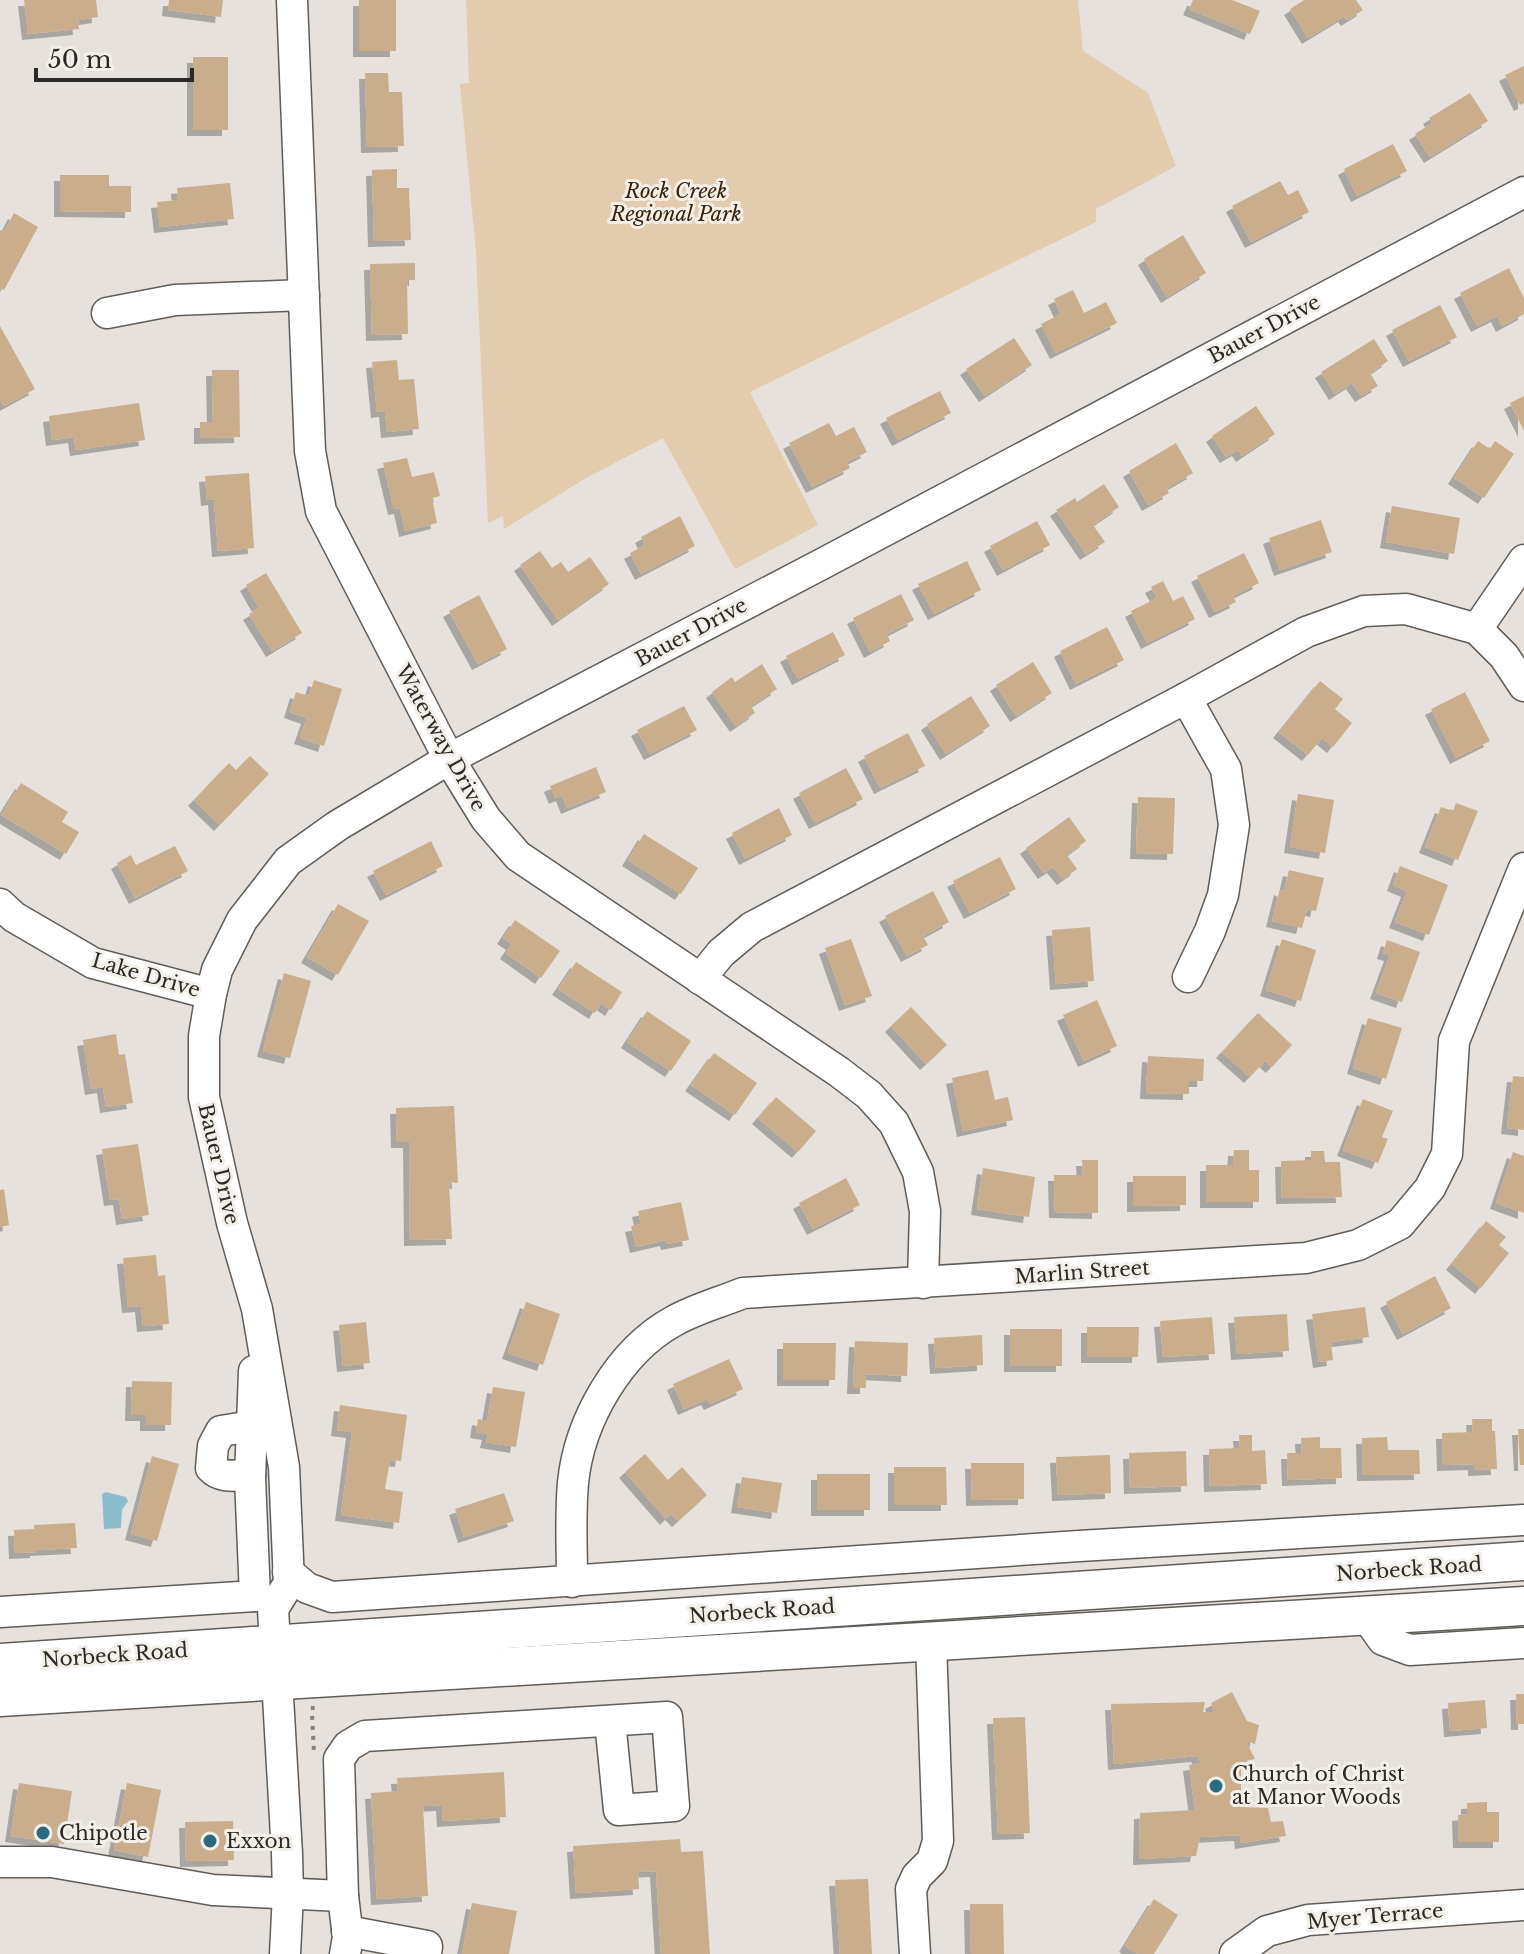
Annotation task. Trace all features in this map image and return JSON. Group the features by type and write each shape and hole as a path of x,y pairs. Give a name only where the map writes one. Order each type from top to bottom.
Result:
{"main road":[{"name":"Norbeck Road","path":"0,1663 270,1633 927,1600 1524,1561"},
{"path":"927,1600 931,1642"},
{"name":"Norbeck Road","path":"0,1697 270,1633 931,1642 1524,1606"}],"street":[{"name":"Waterway Drive","path":"292,0 310,451 321,511 449,759 486,819 518,856 839,1072 869,1095 894,1123 918,1172 925,1211 923,1283"},
{"name":"Bauer Drive","path":"270,1633 289,1583 298,1580 284,1467 257,1309 232,1223 204,1097 204,1036 217,970 242,920 288,861 337,826 449,759 1524,192"},
{"path":"107,313 175,300 304,295"},
{"path":"1477,629 1524,560"},
{"path":"700,979 721,953 752,927 1306,632 1364,611 1406,609 1477,629 1504,656 1524,686"},
{"path":"1186,698 1226,769 1234,825 1223,895 1188,977"},
{"name":"Marlin Street","path":"572,1582 573,1484 578,1452 601,1394 620,1368 647,1340 674,1321 743,1293 1306,1258 1358,1245 1400,1224 1430,1188 1447,1154 1454,1041 1524,868"},
{"name":"Lake Drive","path":"0,904 14,917 93,963 211,994"},
{"name":"Bauer Drive","path":"257,1309 250,1475 270,1633 288,1894 285,1954"},
{"name":"Norbeck Road","path":"298,1580 332,1597 1079,1546 1524,1520"},
{"name":"Norbeck Road","path":"0,1612 270,1633"},
{"path":"1366,1616 1383,1640 1410,1650 1524,1643"},
{"path":"915,1954 911,1889 917,1876 932,1861 938,1841 931,1642"},
{"path":"426,1954 427,1946 346,1943 339,1759 348,1746 365,1736 610,1721"},
{"path":"0,1862 52,1862 213,1890 343,1896"},
{"name":"Myer Terrace","path":"1235,1954 1267,1931 1308,1920 1524,1905"}],"green space":[{"name":"Rock Creek Regional Park","path":"466,0 1078,0 1083,51 1148,93 1176,166 1096,209 1096,222 750,392 818,525 735,569 663,438 586,478 504,529 503,516 488,523 476,252 460,84 469,83"}],"water":[{"path":"106,1492 126,1497 128,1501 122,1510 121,1528 104,1529 102,1494"}],"building":[{"path":"24,0 96,0 98,17 78,20 79,29 28,34"},
{"path":"169,0 223,0 221,17 168,10"},
{"path":"359,0 396,0 396,51 359,51"},
{"path":"1193,0 1232,0 1260,11 1250,34 1189,9"},
{"path":"1304,0 1356,0 1363,10 1347,20 1344,16 1308,38 1290,9"},
{"path":"193,57 228,57 228,130 193,130"},
{"path":"1524,66 1524,103 1520,105 1505,75"},
{"path":"365,73 388,73 389,92 402,92 404,146 367,147"},
{"path":"1470,93 1488,121 1430,157 1415,134 1432,123 1429,118"},
{"path":"1393,144 1407,171 1357,196 1344,169"},
{"path":"397,169 397,188 409,188 411,240 374,241 372,170"},
{"path":"60,175 109,175 109,186 131,186 131,212 60,211"},
{"path":"1280,181 1288,195 1298,190 1309,212 1251,242 1232,206"},
{"path":"230,183 234,219 160,227 157,202 178,200 177,188"},
{"path":"14,213 38,227 4,290 0,288 0,230 4,232"},
{"path":"1183,235 1206,273 1167,297 1144,259"},
{"path":"415,263 415,280 407,280 408,334 372,335 370,264"},
{"path":"1509,268 1524,298 1524,314 1502,326 1497,316 1477,326 1460,293"},
{"path":"1073,290 1084,313 1106,302 1117,323 1056,353 1041,324 1061,314 1054,299"},
{"path":"1440,305 1457,337 1409,361 1392,330"},
{"path":"0,326 35,389 4,406 0,399"},
{"path":"1014,338 1032,365 985,396 966,369"},
{"path":"1374,339 1388,361 1370,373 1378,386 1361,396 1352,383 1335,394 1321,372"},
{"path":"397,360 399,380 414,379 419,429 387,432 385,411 377,412 372,362"},
{"path":"212,370 239,370 240,437 200,438 200,422 213,422"},
{"path":"940,391 951,413 898,440 886,418"},
{"path":"1524,396 1524,431 1510,403"},
{"path":"139,403 145,440 76,450 74,437 52,440 49,416"},
{"path":"1256,406 1275,434 1242,456 1238,450 1226,457 1212,436"},
{"path":"829,423 836,436 854,427 867,452 847,462 850,468 812,487 789,443"},
{"path":"1478,441 1490,449 1495,441 1514,454 1484,498 1454,478"},
{"path":"1176,443 1193,473 1167,488 1169,493 1148,505 1129,471"},
{"path":"407,458 412,477 434,472 440,496 432,498 437,523 405,531 400,508 394,509 383,463"},
{"path":"249,473 254,548 218,551 214,499 207,500 205,476"},
{"path":"1104,484 1119,507 1093,525 1105,542 1086,554 1056,510 1075,498 1077,502"},
{"path":"1392,506 1460,518 1454,554 1386,542"},
{"path":"680,516 695,546 641,574 630,553 645,545 641,537"},
{"path":"1321,520 1332,552 1280,570 1269,538"},
{"path":"1037,521 1050,545 1003,570 990,546"},
{"path":"540,551 552,568 561,562 568,572 590,557 609,584 558,620 520,565"},
{"path":"1244,553 1259,583 1233,596 1236,602 1215,612 1197,576"},
{"path":"967,561 981,590 934,614 918,584"},
{"path":"266,573 302,633 272,651 249,614 259,608 246,585"},
{"path":"1163,581 1173,601 1183,596 1195,619 1147,643 1131,611 1157,598 1151,587"},
{"path":"901,594 914,620 887,634 890,641 870,652 853,618"},
{"path":"479,595 507,649 478,664 449,611"},
{"path":"1107,627 1124,660 1076,684 1060,651"},
{"path":"833,632 845,655 798,679 786,656"},
{"path":"1033,662 1052,693 1016,716 996,685"},
{"path":"762,664 777,689 751,706 755,713 736,726 712,692 732,677 735,682"},
{"path":"314,680 342,689 324,746 300,738 307,718 290,712 296,692 309,696"},
{"path":"1320,681 1343,699 1335,709 1352,723 1333,747 1322,738 1308,755 1279,732"},
{"path":"1465,692 1490,741 1456,758 1431,709"},
{"path":"971,696 990,726 946,754 927,724"},
{"path":"684,706 697,730 650,754 637,730"},
{"path":"908,733 925,766 880,788 864,756"},
{"path":"250,756 269,774 220,825 194,800 229,763 236,770"},
{"path":"596,767 606,792 567,808 562,795 555,798 550,786"},
{"path":"846,768 863,799 815,823 799,793"},
{"path":"21,783 68,812 62,822 79,832 66,854 1,815"},
{"path":"1298,794 1334,800 1325,853 1290,847"},
{"path":"1138,797 1175,798 1173,854 1136,853"},
{"path":"1456,803 1478,811 1458,860 1425,847 1441,807 1453,811"},
{"path":"779,808 792,835 745,859 732,833"},
{"path":"1069,817 1086,841 1067,855 1077,869 1063,879 1053,867 1044,873 1026,848"},
{"path":"644,834 698,868 681,894 628,860"},
{"path":"431,841 443,866 386,895 373,871"},
{"path":"175,846 188,871 135,898 117,863 131,855 136,865"},
{"path":"1000,857 1016,889 970,913 953,881"},
{"path":"1400,866 1448,885 1429,935 1395,922 1407,891 1393,885"},
{"path":"1289,870 1324,878 1316,911 1307,909 1302,928 1272,921 1280,889 1284,891"},
{"path":"933,891 949,922 923,936 928,945 907,956 885,916"},
{"path":"338,904 369,921 338,975 307,957"},
{"path":"515,920 560,951 541,978 506,953 512,944 503,938"},
{"path":"1090,927 1094,981 1056,984 1052,930"},
{"path":"851,939 872,996 845,1005 825,948"},
{"path":"1282,939 1316,950 1301,1001 1266,990"},
{"path":"1387,940 1420,952 1402,1002 1376,993 1390,955 1383,953"},
{"path":"576,962 622,992 611,1010 601,1003 595,1013 558,989"},
{"path":"284,973 311,981 290,1058 263,1051"},
{"path":"1097,1000 1117,1046 1084,1061 1063,1015"},
{"path":"911,1007 947,1045 926,1064 891,1026"},
{"path":"647,1011 691,1041 671,1071 627,1042"},
{"path":"1258,1013 1292,1045 1272,1067 1265,1061 1250,1077 1222,1052"},
{"path":"1368,1018 1402,1028 1386,1079 1353,1068"},
{"path":"116,1034 119,1055 125,1054 133,1103 106,1107 103,1087 91,1089 83,1040"},
{"path":"714,1053 757,1083 735,1115 691,1085"},
{"path":"1148,1056 1204,1059 1203,1081 1189,1081 1189,1094 1146,1093"},
{"path":"988,1070 995,1100 1008,1097 1013,1120 963,1131 952,1078"},
{"path":"1513,1076 1524,1077 1524,1130 1507,1128"},
{"path":"776,1097 816,1131 798,1152 758,1118"},
{"path":"1363,1099 1393,1111 1382,1137 1388,1139 1378,1163 1343,1150"},
{"path":"454,1106 458,1183 449,1182 452,1239 410,1240 409,1142 397,1142 396,1108"},
{"path":"138,1144 149,1215 122,1219 119,1199 110,1200 102,1149"},
{"path":"1234,1150 1249,1150 1249,1170 1259,1170 1259,1202 1206,1202 1206,1165 1233,1165"},
{"path":"1311,1151 1324,1151 1325,1162 1340,1162 1342,1197 1282,1198 1281,1161 1311,1160"},
{"path":"1513,1152 1524,1156 1524,1213 1496,1203"},
{"path":"1082,1160 1098,1160 1098,1213 1055,1212 1054,1175 1083,1175"},
{"path":"983,1168 1035,1177 1029,1217 977,1209"},
{"path":"1133,1176 1186,1176 1186,1205 1133,1206"},
{"path":"846,1178 860,1205 813,1229 799,1203"},
{"path":"4,1189 9,1225 0,1227 0,1190"},
{"path":"681,1202 689,1240 667,1244 666,1240 636,1247 631,1226 641,1224 638,1211"},
{"path":"1486,1221 1506,1237 1499,1245 1509,1253 1481,1288 1452,1264"},
{"path":"156,1255 158,1276 165,1275 169,1324 143,1326 141,1306 128,1307 123,1258"},
{"path":"1435,1276 1451,1308 1403,1334 1386,1302"},
{"path":"526,1302 560,1314 543,1365 508,1353"},
{"path":"1365,1307 1369,1337 1331,1342 1333,1360 1319,1362 1312,1314"},
{"path":"1287,1314 1289,1351 1237,1354 1234,1317"},
{"path":"1212,1317 1215,1354 1163,1357 1160,1321"},
{"path":"366,1322 370,1363 343,1366 339,1325"},
{"path":"1087,1327 1139,1327 1138,1357 1087,1357"},
{"path":"1010,1329 1062,1329 1062,1366 1010,1366"},
{"path":"982,1335 983,1365 936,1368 934,1338"},
{"path":"855,1341 908,1343 907,1376 866,1374 866,1388 853,1388"},
{"path":"783,1343 836,1343 835,1380 783,1380"},
{"path":"729,1359 743,1389 710,1404 707,1399 684,1409 673,1384"},
{"path":"132,1381 172,1382 171,1425 146,1425 146,1415 131,1415"},
{"path":"493,1387 525,1392 516,1447 486,1442 488,1434 476,1432 478,1419 487,1421"},
{"path":"340,1405 407,1415 401,1461 390,1460 385,1489 403,1492 399,1523 341,1515 352,1432 337,1430"},
{"path":"1472,1419 1492,1419 1497,1469 1474,1470 1474,1464 1443,1465 1442,1433 1473,1432"},
{"path":"1518,1429 1524,1429 1524,1465 1520,1465"},
{"path":"1239,1435 1252,1435 1252,1451 1265,1450 1267,1484 1210,1486 1209,1449 1240,1448"},
{"path":"1320,1437 1320,1448 1341,1448 1342,1478 1288,1480 1287,1453 1302,1453 1301,1438"},
{"path":"1387,1437 1388,1450 1419,1450 1420,1474 1363,1475 1362,1438"},
{"path":"1186,1451 1187,1486 1130,1488 1129,1453"},
{"path":"645,1454 668,1480 682,1467 707,1495 678,1521 671,1514 666,1519 625,1472"},
{"path":"1110,1455 1111,1493 1058,1495 1056,1457"},
{"path":"152,1456 179,1464 157,1541 131,1534"},
{"path":"971,1463 1024,1463 1024,1499 972,1500"},
{"path":"894,1467 946,1467 947,1505 894,1505"},
{"path":"817,1474 870,1474 870,1510 817,1510"},
{"path":"742,1477 782,1483 777,1513 737,1507"},
{"path":"504,1493 514,1521 464,1537 455,1509"},
{"path":"75,1523 77,1548 15,1553 14,1530 34,1529 34,1525"},
{"name":"Church of Christ at Manor Woods","path":"1232,1692 1247,1721 1259,1725 1255,1744 1246,1741 1255,1759 1241,1762 1241,1807 1268,1808 1271,1822 1283,1821 1286,1836 1241,1843 1240,1835 1200,1837 1196,1856 1139,1859 1140,1813 1195,1810 1189,1765 1201,1763 1197,1756 1114,1764 1111,1704 1205,1702 1203,1712 1214,1712 1211,1703"},
{"path":"1516,1694 1524,1694 1524,1724 1517,1724"},
{"path":"1485,1700 1487,1728 1450,1731 1448,1703"},
{"path":"1025,1717 1030,1833 998,1834 993,1718"},
{"path":"504,1772 506,1817 443,1821 442,1805 423,1806 428,1896 377,1899 371,1793 398,1791 397,1778"},
{"path":"19,1783 72,1791 64,1844 11,1836"},
{"path":"127,1783 161,1790 148,1857 114,1850"},
{"path":"1487,1802 1487,1812 1499,1812 1499,1842 1459,1842 1458,1815 1467,1814 1467,1803"},
{"name":"Exxon","path":"233,1821 234,1860 186,1861 185,1822"},
{"path":"680,1839 681,1852 703,1851 710,1954 661,1954 656,1871 638,1872 639,1889 576,1893 573,1846"},
{"path":"868,1879 872,1954 840,1954 835,1880"},
{"path":"1154,1899 1178,1915 1154,1954 1138,1954 1125,1946"},
{"path":"472,1903 517,1911 509,1954 462,1954"},
{"path":"970,1904 1003,1904 1004,1954 971,1954"}],"place":[{"name":"Church of Christ at Manor Woods","path":"1216,1786"},
{"name":"Chipotle","path":"43,1833"},
{"name":"Exxon","path":"210,1841"}]}
